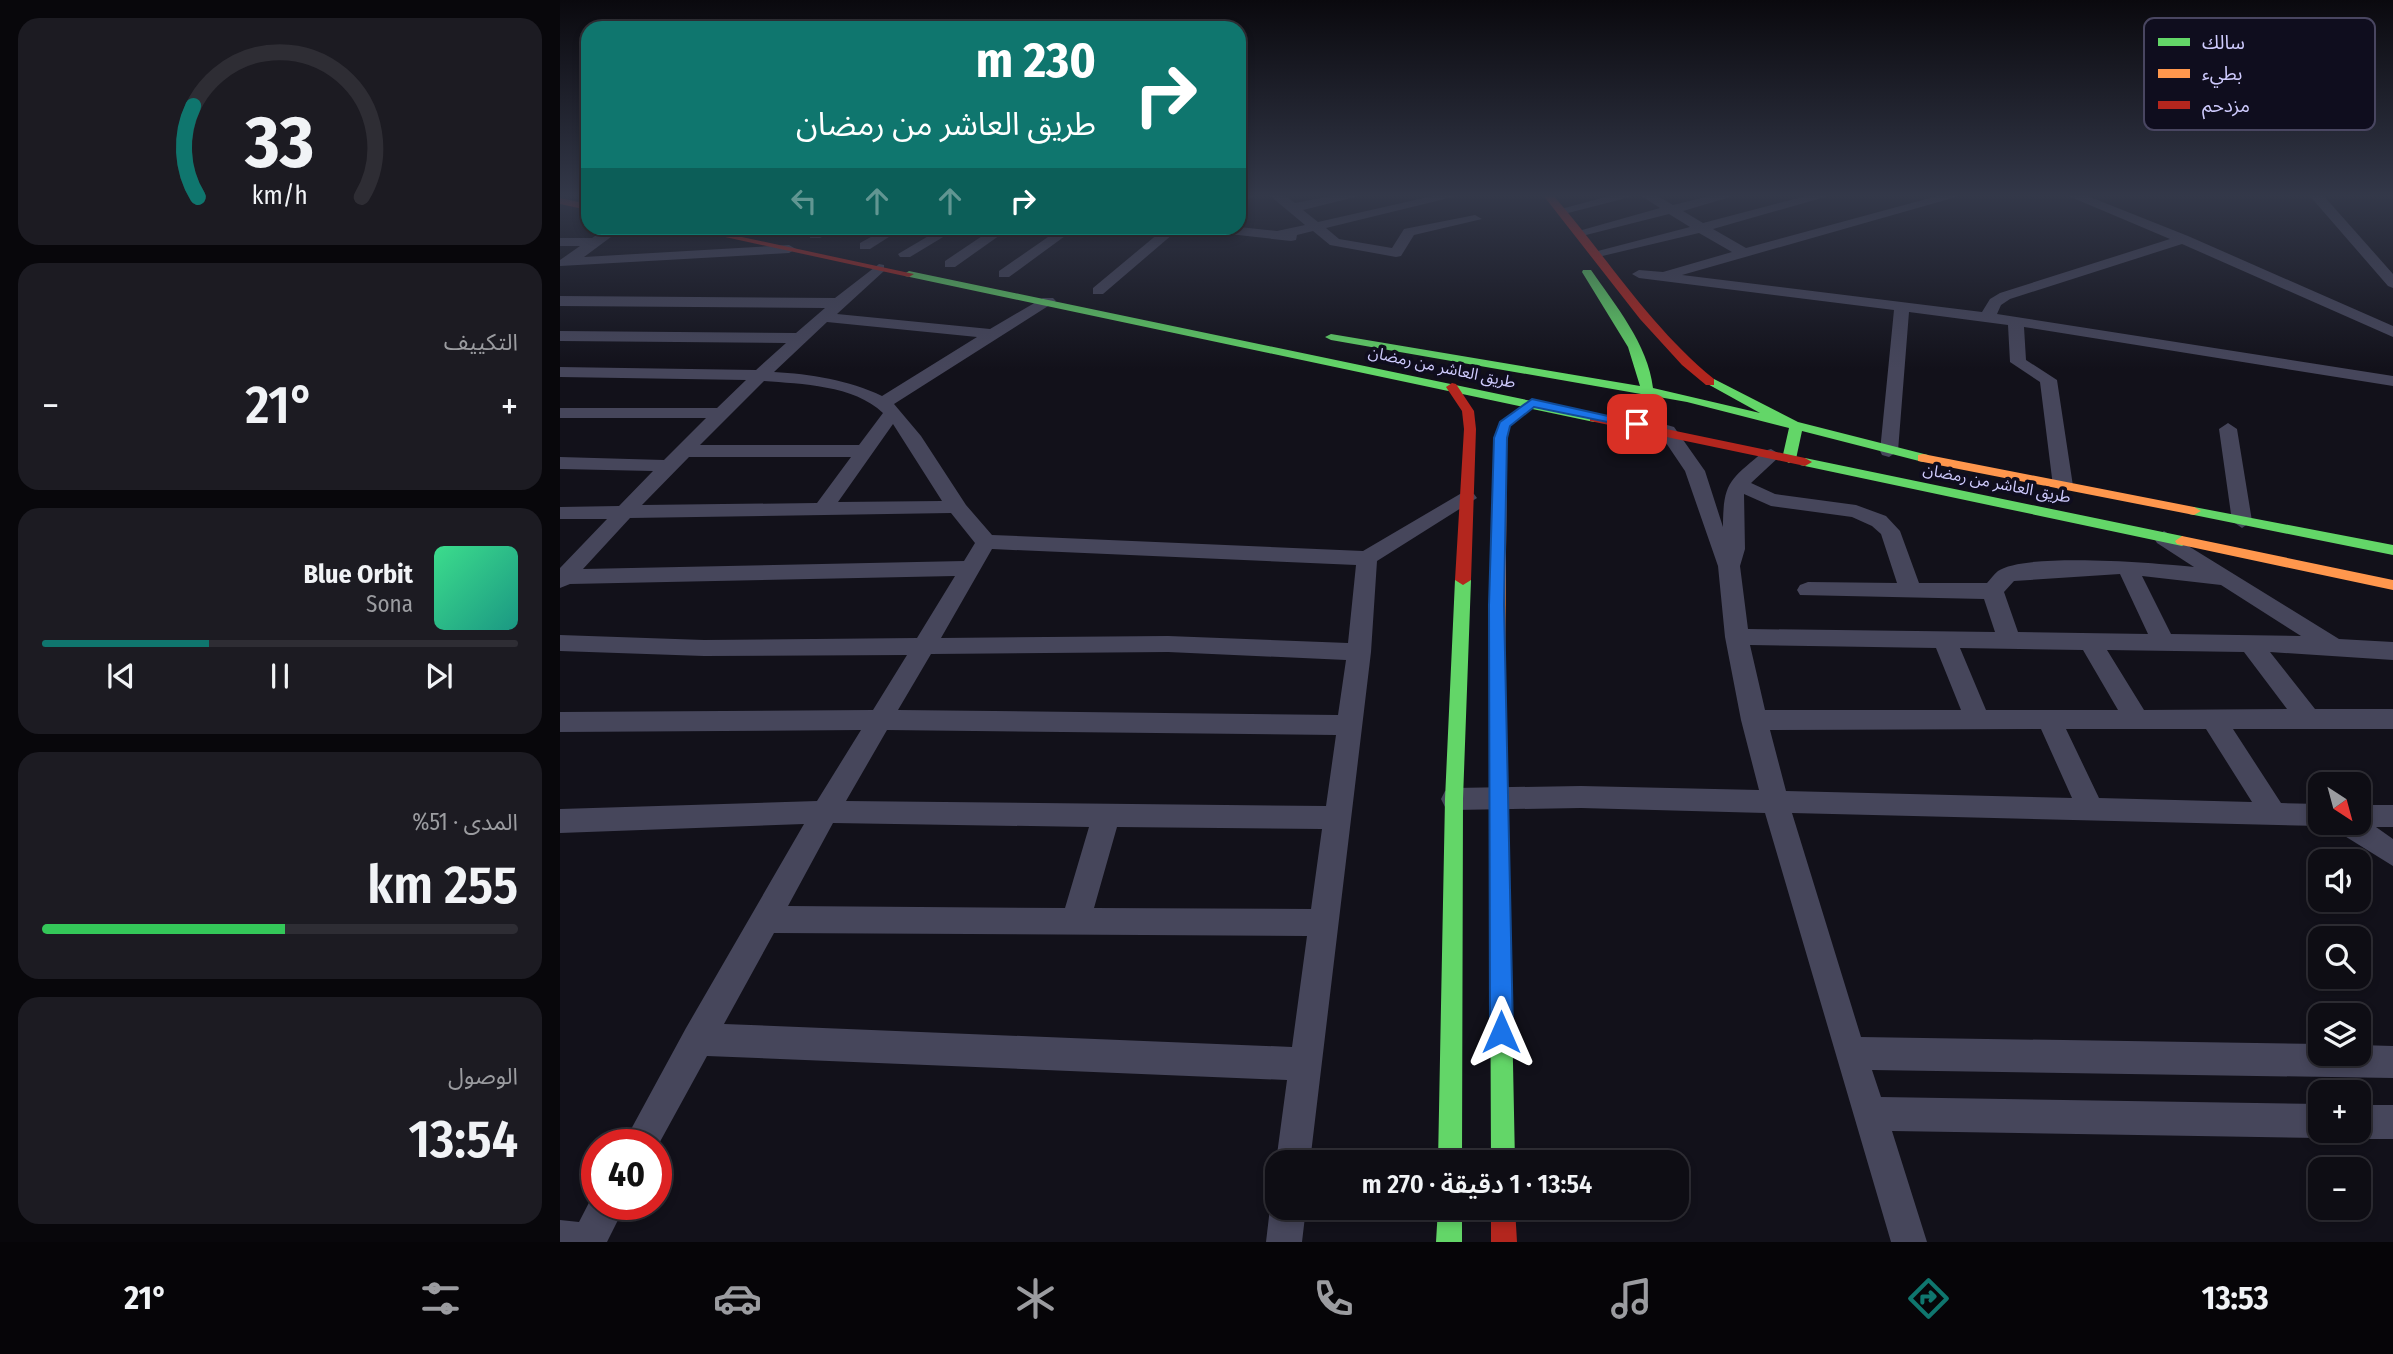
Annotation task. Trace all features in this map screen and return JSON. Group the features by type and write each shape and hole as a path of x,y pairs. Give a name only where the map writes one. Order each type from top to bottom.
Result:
{"main road":[{"name":"طريق العاشر من رمضان","path":"808,253 1637,424 1780,457 2393,585"},
{"path":"900,253 1031,279"},
{"path":"1599,255 1681,359 1709,381 1797,427 1780,457"},
{"path":"1578,260 1625,334 1639,362 1647,392 1637,424"},
{"path":"1091,290 1122,296"},
{"name":"طريق العاشر من رمضان","path":"1318,334 1738,409 1889,451 2393,550"},
{"path":"1450,1150 1454,799 1470,429 1468,411 1452,387"},
{"path":"1503,1150 1496,605 1500,438 1504,425 1532,403"},
{"path":"1449,1242 1450,1220"},
{"path":"1503,1220 1504,1242"}],"street":[{"path":"563,264 579,253"},
{"path":"563,264 729,253"},
{"path":"939,261 955,253"},
{"path":"990,272 1024,253"},
{"path":"1091,290 1136,253"},
{"path":"1599,255 1607,253"},
{"path":"1620,283 1639,274 1730,253"},
{"path":"1620,283 1658,277 1733,253"},
{"path":"1987,317 1995,302 2005,296 2139,253"},
{"path":"2215,253 2393,332"},
{"path":"2367,253 2393,283"},
{"path":"561,578 669,466 800,338 880,268"},
{"path":"1639,274 2016,321 2393,381"},
{"path":"560,301 838,303"},
{"path":"821,511 864,451 888,408 993,334 1048,301"},
{"path":"1889,451 1902,306"},
{"path":"823,317 993,334"},
{"path":"2016,321 2018,362 2047,379 2052,393 2063,486"},
{"path":"560,336 800,338"},
{"path":"560,372 763,374 835,387 888,408 905,426 956,507 986,542 1367,558 1467,498"},
{"path":"560,413 723,413"},
{"path":"2228,429 2242,521"},
{"path":"1667,431 1686,455 1698,477 1718,546 1729,566 1737,637 1753,720 1775,804 1909,1242"},
{"path":"684,451 864,451"},
{"path":"1729,566 1734,549 1733,496 1738,484 1780,457"},
{"path":"560,463 669,466"},
{"path":"1738,484 1771,500 1856,512 1879,522 1890,531 1910,590"},
{"path":"560,513 956,507"},
{"path":"2159,534 2332,646"},
{"path":"648,1129 825,812 986,542"},
{"path":"1294,1150 1303,1064 1359,652 1367,558"},
{"path":"561,578 970,568"},
{"path":"1808,590 1993,591 2006,576 2022,571 2127,568 2226,578"},
{"path":"2127,568 2163,641"},
{"path":"1993,591 2009,640"},
{"path":"1737,637 2163,641 2393,650"},
{"path":"1944,639 1978,720"},
{"path":"2090,641 2137,720"},
{"path":"560,643 704,648 1168,644 1359,652"},
{"path":"2250,643 2308,719"},
{"path":"1753,720 2393,719"},
{"path":"560,722 882,720 1348,725"},
{"path":"2049,720 2091,810"},
{"path":"2214,720 2274,814"},
{"path":"1454,799 2308,815"},
{"path":"560,821 825,812 1336,818"},
{"path":"1076,919 1106,816"},
{"path":"2371,816 2393,816"},
{"path":"2364,835 2393,854"},
{"path":"764,919 1076,919 1323,923"},
{"path":"697,1039 1303,1064"},
{"path":"1852,1053 2393,1062"},
{"path":"1871,1114 2308,1121"},
{"path":"2371,1122 2393,1122"},
{"path":"588,1242 600,1220"},
{"path":"1284,1242 1287,1220"},
{"path":"560,1238 602,1242"}],"traffic: fast":[{"path":"1587,272 1625,330 1641,363 1647,393 1637,424"},
{"path":"909,274 1594,418"},
{"path":"1331,337 1687,398 1923,458"},
{"path":"1710,382 1797,427 1789,459"},
{"path":"1805,462 2182,541"},
{"path":"2194,511 2393,550"},
{"path":"1450,1150 1454,799 1463,580"},
{"path":"1497,670 1503,1150"},
{"path":"1449,1242 1450,1220"}],"traffic: slow":[{"path":"1497,670 1501,438 1504,425 1532,403"},
{"path":"1923,458 2194,511"},
{"path":"2182,541 2393,585"}],"traffic: jam":[{"path":"808,253 909,274"},
{"path":"1595,253 1664,341 1710,382"},
{"path":"1452,387 1468,411 1470,429 1463,580"},
{"path":"1594,418 1805,462"},
{"path":"1503,1220 1504,1242"}],"route":[{"path":"1501,1032 1496,605 1500,438 1504,425 1532,403 1637,424"}]}
